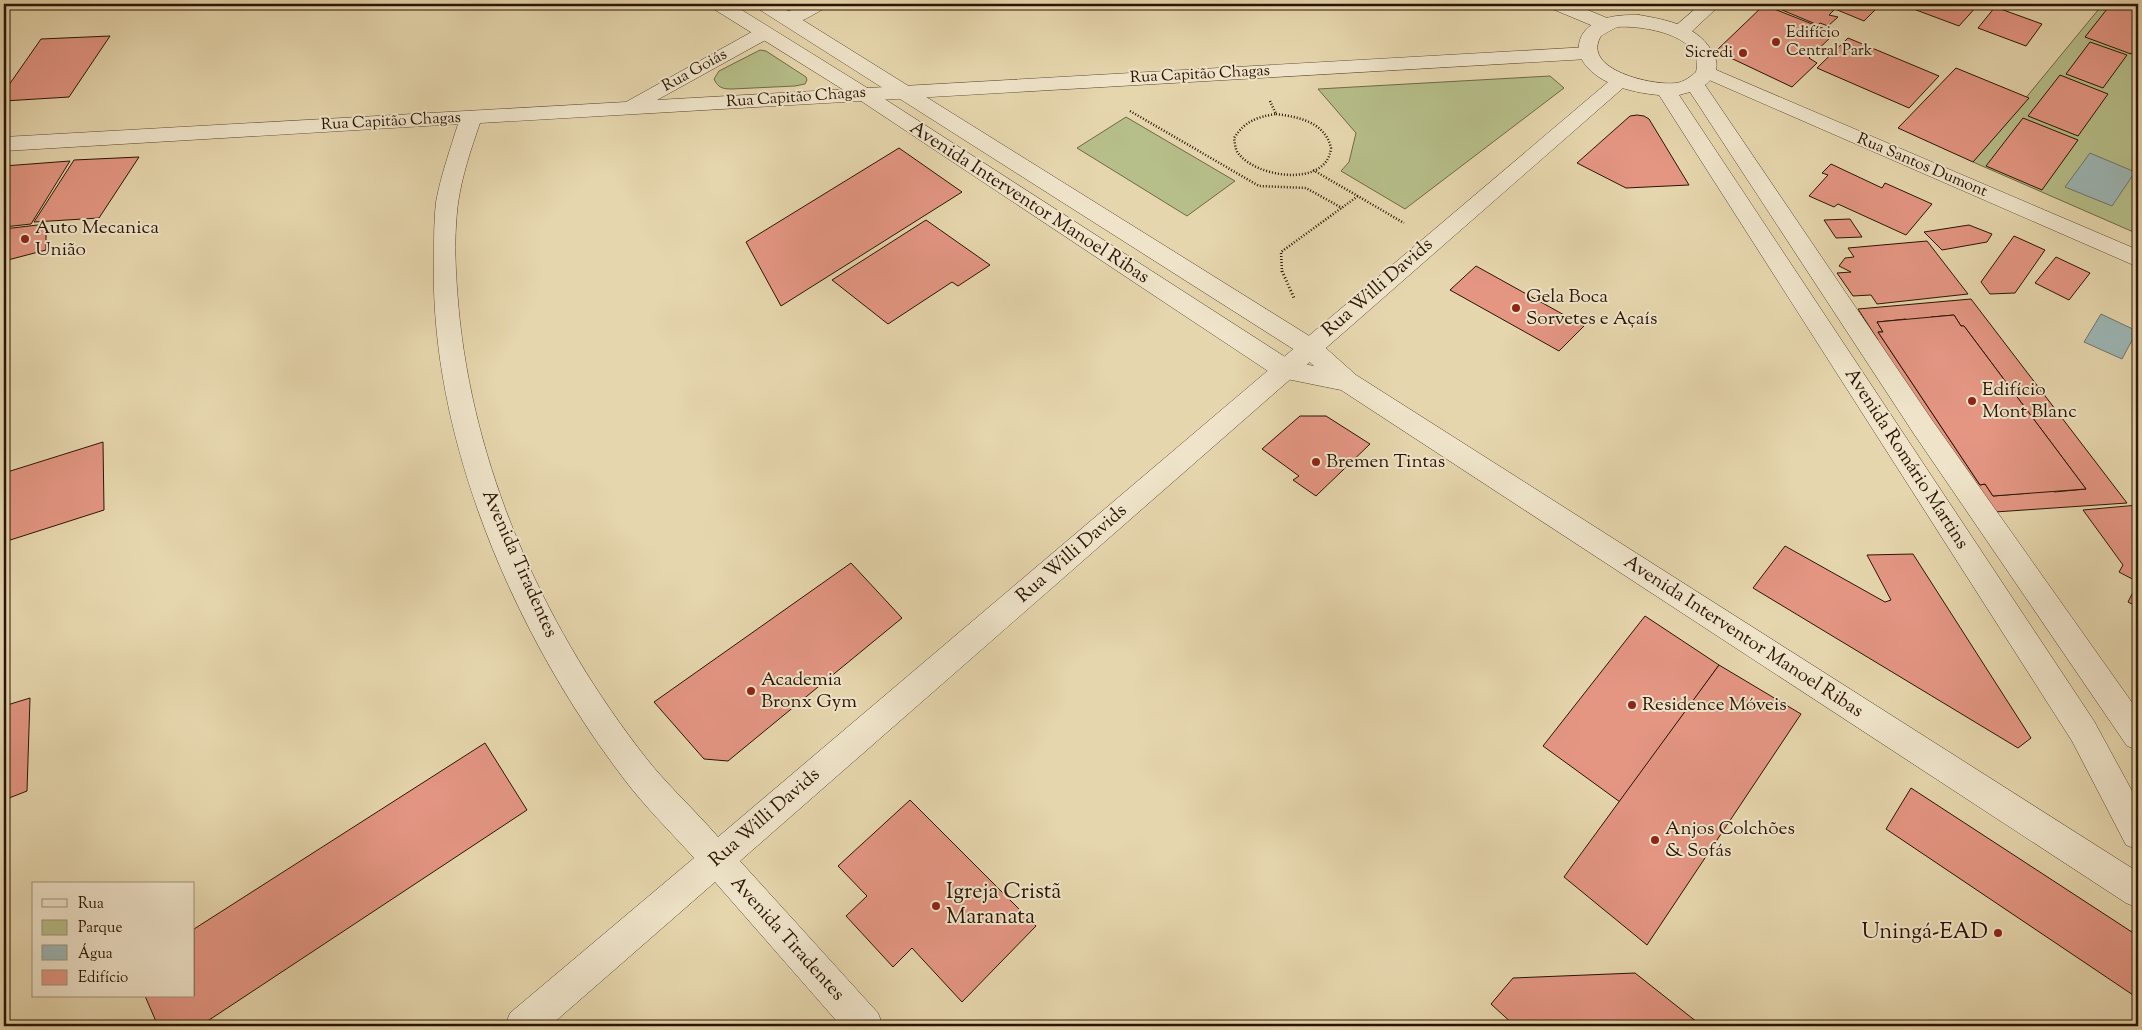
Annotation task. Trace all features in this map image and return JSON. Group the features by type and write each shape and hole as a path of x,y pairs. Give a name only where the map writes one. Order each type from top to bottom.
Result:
{"street":[{"name":"Avenida Interventor Manoel Ribas","path":"719,4 862,93 1286,370 1347,382"},
{"name":"Avenida Interventor Manoel Ribas","path":"764,4 1310,348 1347,382 2138,892"},
{"path":"788,19 818,4"},
{"path":"1557,4 1605,24"},
{"path":"1615,4 1626,21"},
{"path":"1639,4 1652,23"},
{"path":"1680,32 1712,4"},
{"path":"1626,21 1652,23 1680,32 1694,41 1704,51 1708,62 1700,78 1666,89 1643,87 1621,81 1594,63 1588,53 1586,44 1589,36 1595,29 1605,24 1626,21"},
{"name":"Rua Goiás","path":"627,108 764,32"},
{"name":"Rua Capitão Chagas","path":"4,144 471,118 862,93 1588,53"},
{"name":"Rua Santos Dumont","path":"1700,78 2138,259"},
{"name":"Avenida Romário Martins","path":"1700,78 1923,426 2138,736"},
{"name":"Rua Willi Davids","path":"523,1026 1621,81"},
{"name":"Avenida Romário Martins","path":"1666,89 2083,731 2138,834"},
{"name":"Avenida Tiradentes","path":"471,118 455,167 447,212 443,279 449,340 456,383 482,479 504,538 536,612 577,686 636,769 865,1026"},
{"path":"1888,430 1923,426"}],"path":[{"path":"1128,109 1259,186 1306,188 1342,208"},
{"path":"1313,170 1325,164 1332,151 1329,137 1317,125 1298,116 1276,114 1255,117 1241,126 1234,138 1236,151 1248,164 1266,172 1288,175 1313,170 1409,225"},
{"path":"1298,305 1282,273 1281,252 1358,196"}],"green space":[{"path":"2103,4 2138,4 2138,234 1973,162"},
{"path":"760,50 766,51 806,77 805,84 732,89 723,88 717,84 714,79 719,71"},
{"path":"1550,76 1564,88 1405,209 1341,171 1349,162 1356,133 1318,89"},
{"path":"1126,117 1235,181 1187,216 1077,148"}],"water":[{"path":"2090,153 2135,172 2112,206 2065,187"},
{"path":"2101,314 2137,331 2122,359 2084,342"}],"building":[{"path":"1789,4 1859,4 1875,10 1864,21 1835,9 1829,15 1838,17 1828,26 1820,23 1818,25 1782,10"},
{"path":"1900,4 1972,4 1977,6 1959,26"},
{"path":"2111,4 2138,4 2138,45 2131,54 2085,37"},
{"name":"Edifício Central Park","path":"1764,5 1835,33 1809,58 1817,63 1792,87 1716,51"},
{"path":"1995,7 2042,24 2026,46 1978,28"},
{"path":"110,36 69,97 4,101 4,92 41,39"},
{"path":"1848,38 1939,76 1909,108 1817,68"},
{"path":"2090,42 2127,55 2103,88 2066,74"},
{"path":"1956,68 2029,98 1973,162 1898,128"},
{"path":"2060,75 2108,94 2078,136 2028,116"},
{"path":"1637,115 1649,119 1689,185 1626,188 1577,163 1630,116"},
{"path":"2023,118 2078,140 2042,190 1986,166"},
{"path":"899,148 962,192 781,306 746,242"},
{"path":"139,157 99,218 34,222 74,160"},
{"path":"70,161 31,224 4,227 4,166"},
{"path":"1831,164 1882,188 1885,183 1932,204 1906,235 1838,204 1834,207 1809,196 1828,175 1822,173"},
{"path":"1850,219 1862,237 1836,238 1824,220"},
{"path":"926,220 990,265 958,286 952,282 888,324 832,280"},
{"name":"Auto Mecanica União","path":"46,224 46,250 4,261 4,229"},
{"path":"1969,225 1992,234 1987,242 1942,250 1924,232"},
{"path":"2014,236 2045,250 2015,293 1990,294 1981,282"},
{"path":"1927,241 1968,294 1877,304 1871,295 1853,296 1837,273 1851,272 1839,266 1845,258 1854,257 1848,248"},
{"path":"2056,257 2090,273 2069,300 2035,283"},
{"name":"Gela Boca Sorvetes e Açaís","path":"1476,266 1584,326 1559,351 1450,290"},
{"path":"1971,299 2127,503 1995,512 1873,341 1878,340 1858,309","holes":["1954,315 1961,326 1964,326 2086,489 2054,492 2039,470 2016,472 2030,493 1993,496 1985,484 1980,485 1878,332 1883,332 1877,322 1906,319 1919,337 1936,336 1927,323 1933,322 1931,317"]},
{"name":"Edifício Mont Blanc","path":"1954,315 2086,489 1993,496 1985,484 1980,485 1878,332 1883,332 1877,322"},
{"name":"Bremen Tintas","path":"1300,416 1326,416 1370,444 1316,496 1293,480 1299,476 1262,449"},
{"path":"103,442 104,510 4,542 4,473"},
{"path":"2138,505 2138,582 2119,572 2123,565 2083,510"},
{"path":"1785,546 1885,602 1891,600 1867,555 1913,554 2031,738 2018,748 1753,588"},
{"path":"851,563 902,618 728,761 704,759 654,702"},
{"path":"2138,582 2138,607 2128,602"},
{"name":"Residence Móveis","path":"1645,616 1719,665 1620,802 1543,746"},
{"name":"Anjos Colchões & Sofás","path":"1719,665 1801,714 1647,945 1564,877"},
{"path":"30,698 27,791 4,800 4,706"},
{"path":"485,743 527,810 200,1026 158,1026 146,998 195,998 195,928"},
{"path":"1911,788 2138,936 2138,993 2136,997 1886,829"},
{"name":"Igreja Cristã Maranata","path":"910,800 1036,926 962,1002 912,948 893,967 846,916 867,896 838,866"},
{"path":"1635,973 1702,1026 1515,1026 1491,1004 1513,978"}],"place":[{"name":"Edifício Central Park","path":"1776,42"},
{"name":"Sicredi","path":"1743,53"},
{"name":"Auto Mecanica União","path":"25,239"},
{"name":"Gela Boca Sorvetes e Açaís","path":"1516,308"},
{"name":"Edifício Mont Blanc","path":"1972,401"},
{"name":"Bremen Tintas","path":"1316,462"},
{"name":"Academia Bronx Gym","path":"751,691"},
{"name":"Residence Móveis","path":"1632,705"},
{"name":"Anjos Colchões & Sofás","path":"1655,840"},
{"name":"Igreja Cristã Maranata","path":"936,906"},
{"name":"Uningá-EAD","path":"1998,933"}]}
